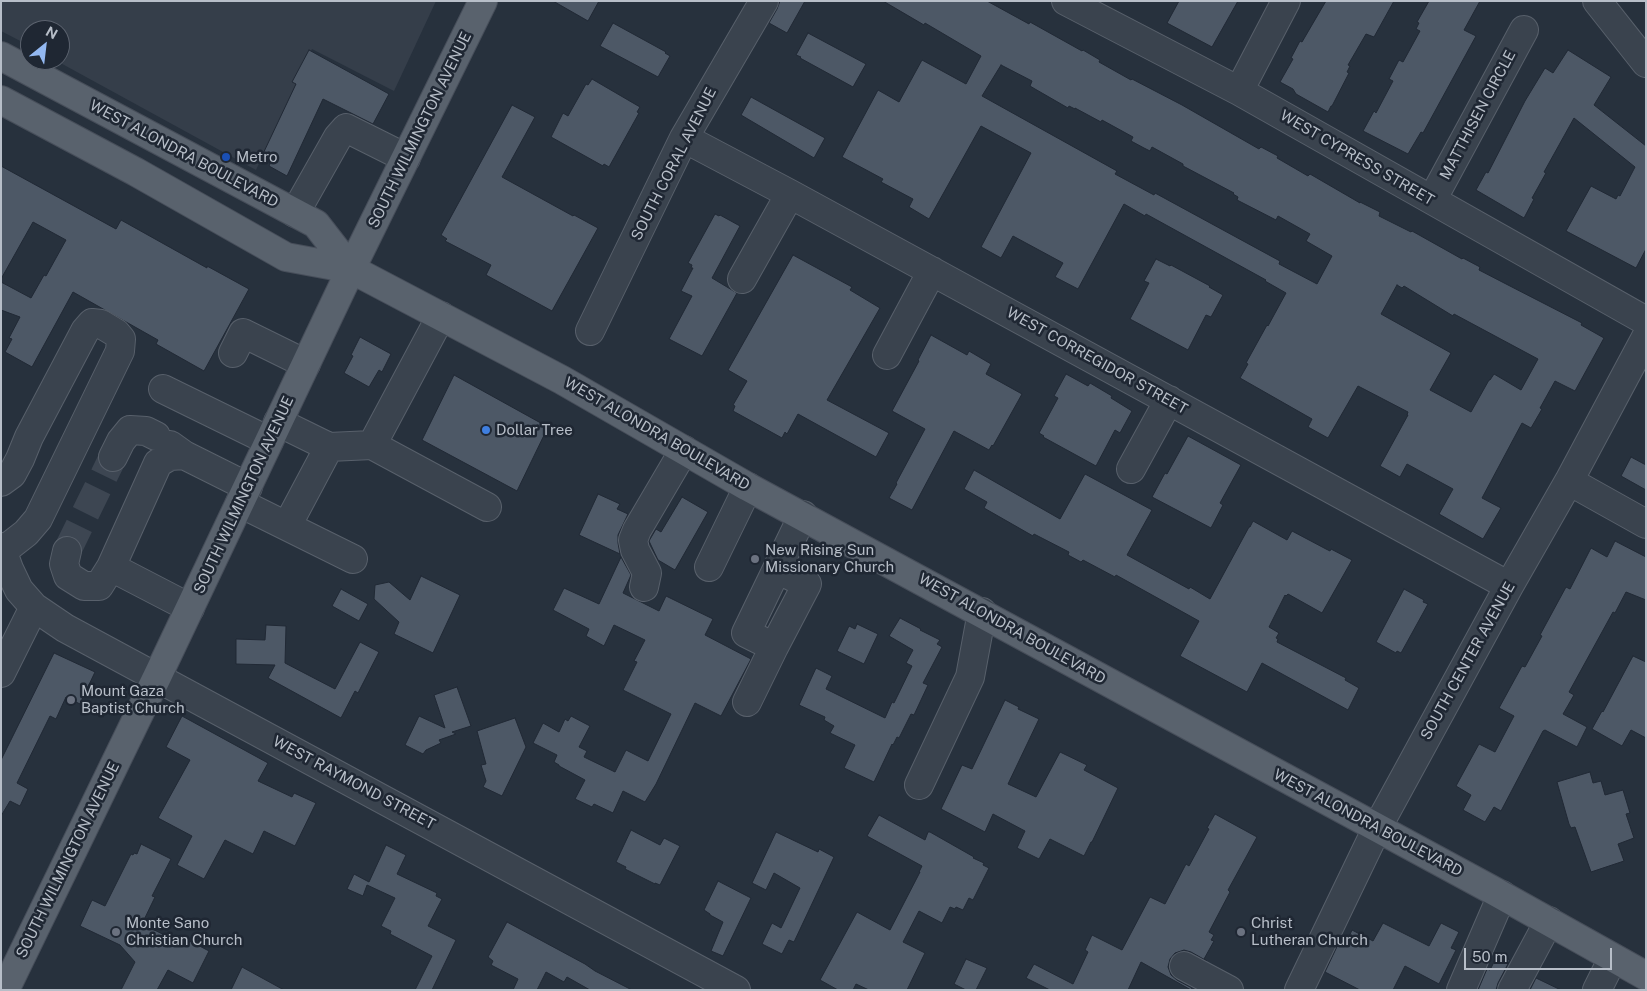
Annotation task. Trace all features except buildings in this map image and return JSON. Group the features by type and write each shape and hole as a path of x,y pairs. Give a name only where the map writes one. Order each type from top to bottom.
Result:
{"main road":[{"name":"SOUTH WILMINGTON AVENUE","path":"5,990 157,677 351,269 483,1"},
{"name":"WEST ALONDRA BOULEVARD","path":"1,56 316,224 351,269"},
{"name":"WEST ALONDRA BOULEVARD","path":"1,100 136,172 286,257 351,269 562,380 748,487 803,515 1502,895 1646,976"}],"street":[{"name":"SOUTH CORAL AVENUE","path":"590,331 684,138 764,1"},
{"name":"WEST CYPRESS STREET","path":"1066,1 1239,91 1646,321"},
{"path":"1239,91 1286,1"},
{"path":"1597,1 1646,63"},
{"name":"MATTHISEN CIRCLE","path":"1432,200 1524,30"},
{"path":"295,213 338,137 346,128 406,158"},
{"name":"WEST CORREGIDOR STREET","path":"684,138 1509,586"},
{"path":"742,279 790,194"},
{"path":"887,355 932,271"},
{"path":"372,445 441,316"},
{"path":"1,482 12,474 85,331 92,323 102,324 116,333 121,339 120,351 38,519 26,533 2,549"},
{"path":"233,353 243,333 306,364"},
{"name":"SOUTH CENTER AVENUE","path":"1299,990 1377,828 1509,586 1569,482 1646,337"},
{"path":"163,389 274,432 329,446 372,445 487,507"},
{"path":"1131,469 1169,400"},
{"path":"113,457 121,441 130,430 146,431 168,443 288,526 353,559"},
{"path":"67,551 64,564 68,576 84,586 99,586 110,567 158,463 170,456 168,443"},
{"path":"288,526 329,446"},
{"path":"644,588 647,573 635,550 633,540 684,450"},
{"path":"1569,482 1646,524"},
{"path":"709,567 748,487"},
{"path":"746,702 807,584 777,569 803,515"},
{"name":"WEST RAYMOND STREET","path":"2,549 19,590 34,607 65,628 736,990"},
{"path":"110,567 190,608"},
{"path":"1,673 34,607"},
{"path":"919,785 970,677 982,612"},
{"path":"1461,990 1502,895"},
{"path":"1512,990 1549,921"},
{"path":"1597,990 1613,958"},
{"path":"1184,966 1228,990"}],"shaded area":[{"path":"1,1 436,1 394,91 312,49 256,170 70,68 70,20 20,20 20,41 1,31"}],"tunnel":[{"path":"67,551 113,457"}],"place":[{"name":"Metro","path":"226,157"},
{"name":"Dollar Tree","path":"486,430"},
{"name":"New Rising Sun Missionary Church","path":"755,559"},
{"name":"Mount Gaza Baptist Church","path":"71,700"},
{"name":"Monte Sano Christian Church","path":"116,932"},
{"name":"Christ Lutheran Church","path":"1241,932"}]}
